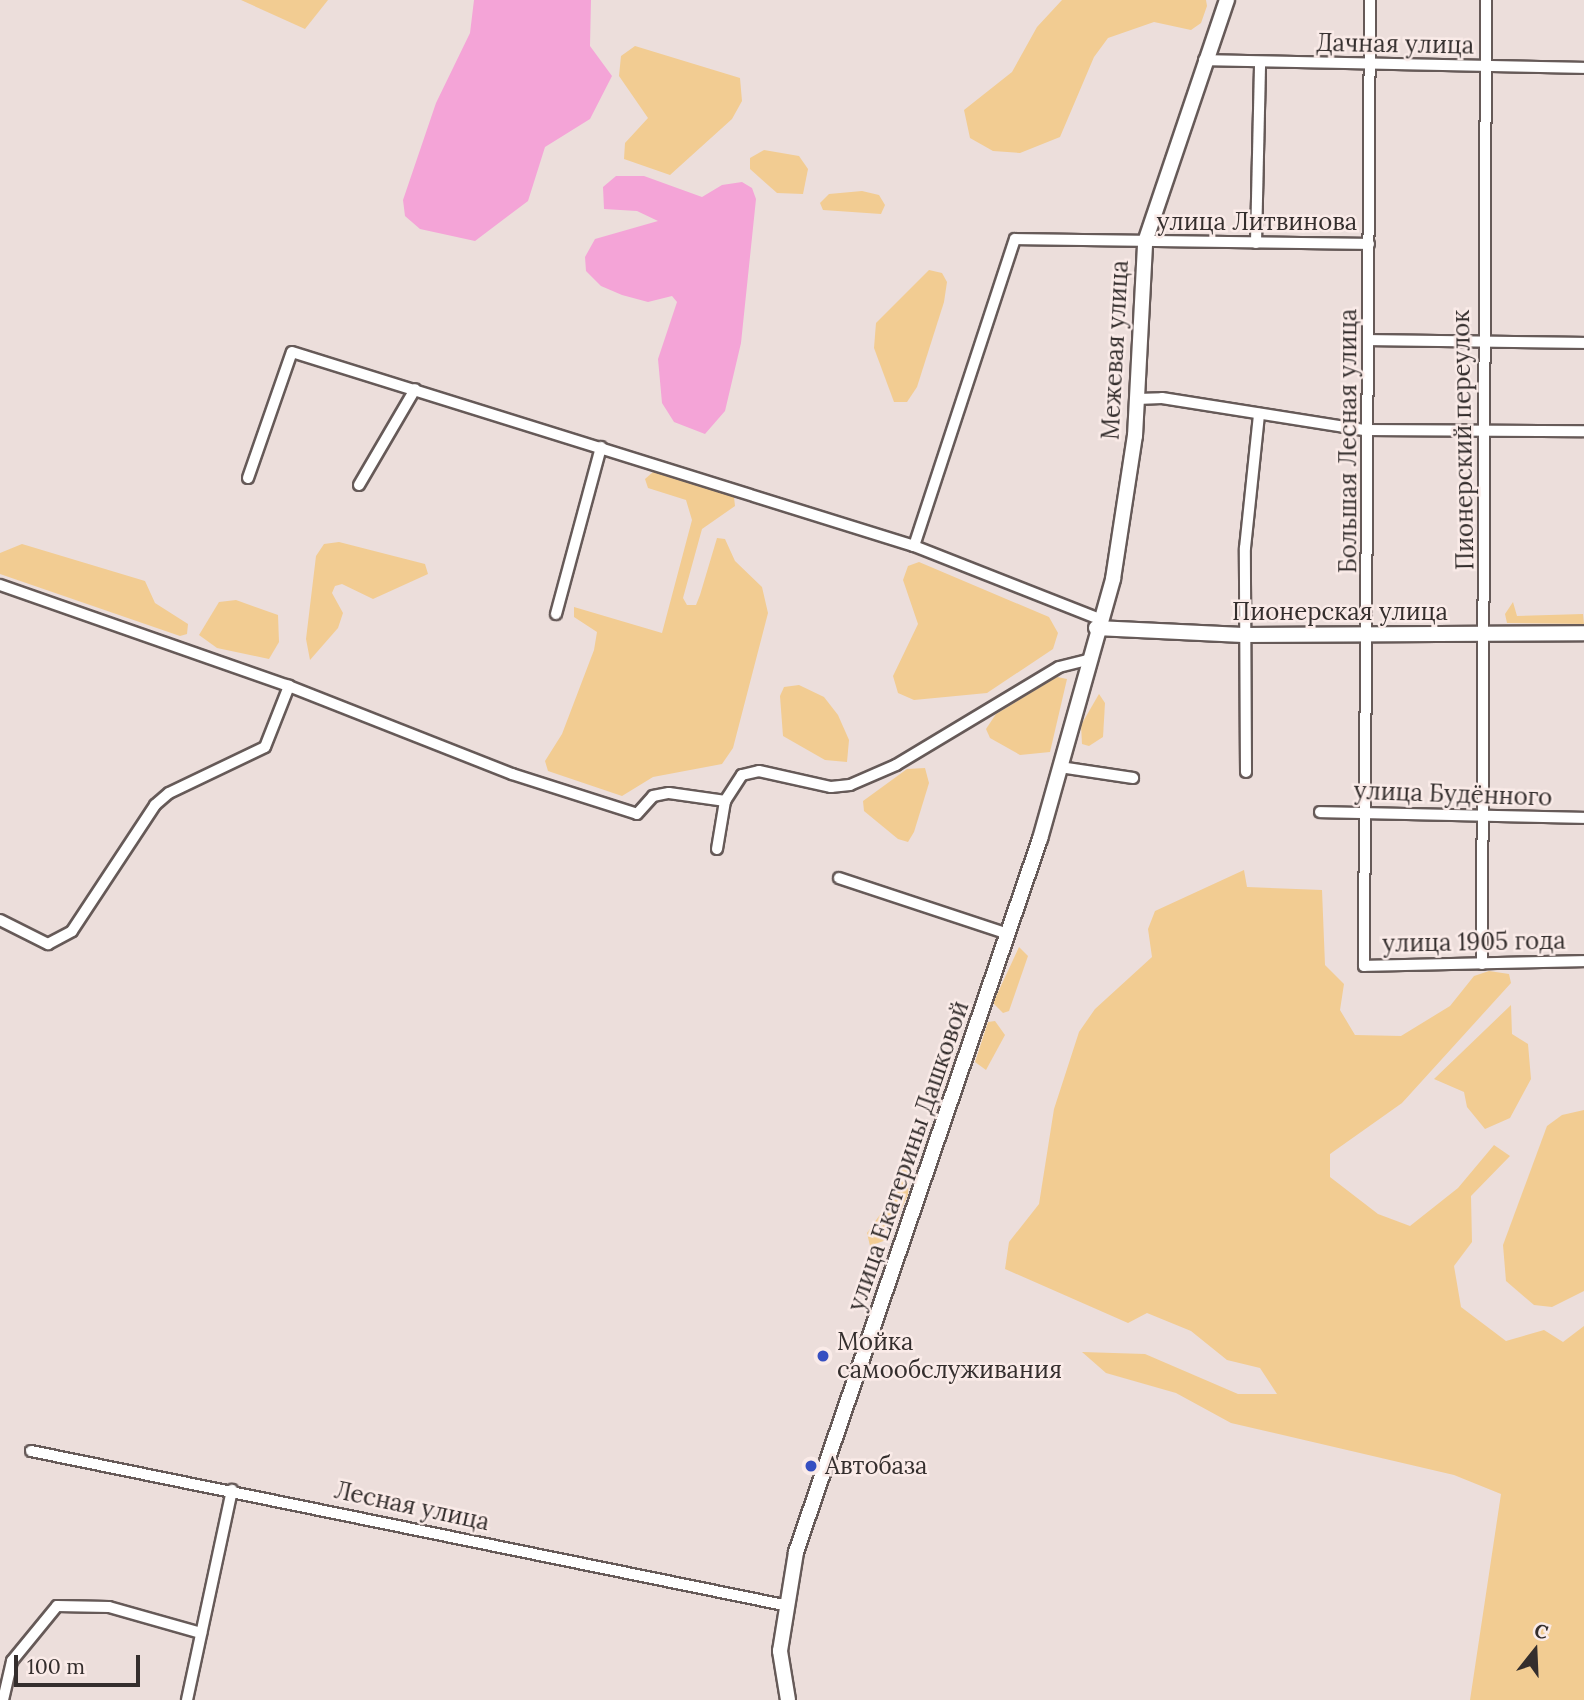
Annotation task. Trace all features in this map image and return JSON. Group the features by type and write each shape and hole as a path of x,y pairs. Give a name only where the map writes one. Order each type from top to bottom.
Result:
{"street":[{"name":"Межевая улица","path":"1098,624 1117,562 1138,400 1145,242 1204,60 1227,0"},
{"name":"Большая Лесная улица","path":"1364,965 1369,813 1365,430 1369,340 1370,0"},
{"name":"Пионерский переулок","path":"1482,964 1482,341 1486,0"},
{"name":"Дачная улица","path":"1204,60 1584,68"},
{"path":"1255,243 1261,62"},
{"name":"улица Литвинова","path":"914,546 1014,239 1369,244"},
{"path":"1369,340 1584,343"},
{"path":"248,478 292,352 914,546 1098,624"},
{"path":"359,485 415,390"},
{"path":"1138,400 1162,398 1365,430 1584,431"},
{"path":"1246,772 1243,635 1245,548 1259,414"},
{"path":"556,614 601,447"},
{"path":"0,585 289,686 512,774 637,814 653,796 669,793 725,801"},
{"name":"Пионерская улица","path":"1098,624 1243,635 1584,633"},
{"name":"улица Екатерины Дашковой","path":"788,1700 780,1651 784,1605 796,1552 1009,934 1060,768 1098,624"},
{"path":"717,849 725,801 742,775 759,771 831,787 850,785 896,765 1059,667 1087,660"},
{"path":"0,920 48,944 66,936 155,805 169,793 265,747 289,686"},
{"path":"1060,768 1133,778"},
{"name":"улица Будённого","path":"1321,812 1483,819 1584,818"},
{"path":"839,878 1009,934"},
{"name":"улица 1905 года","path":"1364,965 1584,961"},
{"name":"Лесная улица","path":"31,1451 784,1605"},
{"path":"187,1700 232,1490"},
{"path":"2,1700 12,1661 57,1606 109,1607 201,1633"}],"shaded area":[{"path":"241,0 328,0 305,29"},
{"path":"474,0 591,0 590,46 612,76 590,119 545,147 528,201 475,241 420,229 405,216 403,200 436,103 470,33"},
{"path":"1062,0 1206,0 1207,6 1201,23 1191,30 1154,22 1108,38 1094,57 1060,137 1020,153 993,151 970,138 964,110 1012,72 1037,27"},
{"path":"635,46 740,78 742,101 732,119 670,175 624,159 625,143 648,118 619,76 621,56"},
{"path":"764,150 799,156 808,169 803,194 777,193 750,169 750,158"},
{"path":"616,176 644,176 702,197 722,185 742,182 752,188 756,199 741,343 725,411 705,434 674,422 662,403 658,359 677,302 672,296 648,302 622,295 601,286 586,271 585,257 595,239 658,221 637,211 604,209 603,187"},
{"path":"862,191 879,195 885,205 881,214 823,210 820,203 829,194"},
{"path":"929,270 942,273 947,282 944,302 917,387 907,402 894,402 874,348 876,323"},
{"path":"653,472 734,497 735,506 702,529 683,598 687,605 696,605 717,538 725,539 735,561 762,587 768,613 733,748 722,764 653,777 622,796 548,771 545,761 562,734 594,650 597,632 574,617 574,607 662,633 692,520 686,500 648,488 645,479"},
{"path":"339,542 425,564 428,574 373,599 342,584 335,586 332,593 343,613 338,628 310,660 306,639 316,556 324,544"},
{"path":"22,544 145,581 155,603 188,624 187,634 180,636 0,574 0,553"},
{"path":"919,562 1049,617 1058,633 1053,649 987,693 914,700 898,693 893,676 918,624 903,580 908,566"},
{"path":"236,600 278,615 279,642 269,659 217,648 199,635 219,602"},
{"path":"1513,602 1517,616 1583,614 1584,624 1507,623 1505,614"},
{"path":"1057,677 1067,679 1050,752 1020,755 990,738 986,729 996,714"},
{"path":"799,685 824,697 838,715 849,740 847,762 825,760 783,736 780,696 784,687"},
{"path":"1099,694 1105,703 1103,737 1089,746 1082,744 1081,725"},
{"path":"925,768 929,783 914,832 908,842 898,839 864,811 863,801 907,769"},
{"path":"1244,870 1247,887 1322,890 1325,965 1344,984 1340,1010 1355,1035 1401,1036 1450,1006 1474,976 1489,971 1509,974 1511,983 1402,1103 1330,1154 1330,1177 1378,1214 1410,1226 1458,1188 1494,1145 1510,1156 1471,1196 1472,1242 1454,1266 1461,1307 1506,1341 1544,1330 1563,1342 1584,1326 1584,1700 1470,1700 1501,1494 1454,1475 1231,1423 1176,1393 1106,1373 1082,1352 1145,1354 1238,1394 1277,1394 1260,1368 1227,1360 1191,1331 1147,1313 1128,1323 1005,1269 1009,1242 1039,1204 1054,1109 1079,1032 1095,1009 1152,957 1148,929 1155,911"},
{"path":"1019,947 1028,956 1009,1011 1003,1013 993,1003"},
{"path":"1511,1005 1512,1034 1528,1044 1531,1079 1510,1118 1485,1129 1467,1107 1464,1092 1434,1079"},
{"path":"995,1021 1005,1035 986,1070 975,1062 988,1022"},
{"path":"1584,1110 1584,1291 1552,1307 1534,1305 1506,1281 1503,1245 1547,1126 1562,1115"},
{"path":"909,1166 908,1195 886,1240 870,1246 867,1233 891,1199 899,1167"}],"place":[{"name":"Мойка самообслуживания","path":"823,1356"},
{"name":"Автобаза","path":"811,1466"}]}
